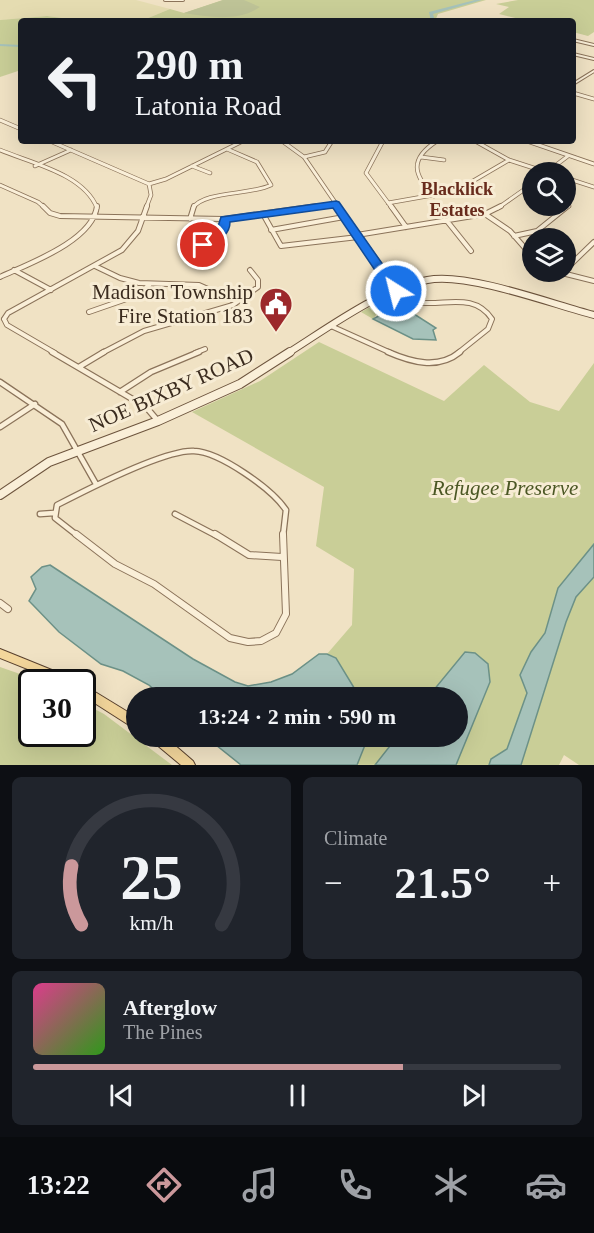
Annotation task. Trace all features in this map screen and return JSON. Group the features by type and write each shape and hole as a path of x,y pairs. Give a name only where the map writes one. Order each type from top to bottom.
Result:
{"main road":[{"path":"0,653 39,669"},
{"path":"96,698 126,717"},
{"path":"167,747 189,765"}],"street":[{"path":"165,0 176,2 183,0"},
{"path":"576,39 580,37"},
{"path":"576,41 594,45"},
{"path":"576,55 594,59"},
{"path":"576,82 594,70"},
{"path":"576,94 594,99"},
{"path":"0,120 18,128"},
{"path":"57,144 148,184 237,144"},
{"path":"286,144 304,157 396,291 417,303 449,300 470,302 480,306 490,315 490,326 484,332 452,358 432,367 406,360 331,326"},
{"path":"304,157 325,152 330,144"},
{"path":"381,144 366,173 406,227"},
{"path":"433,144 425,150 417,174 434,196"},
{"path":"480,144 509,160 522,164"},
{"path":"535,144 594,164"},
{"path":"190,219 194,205 202,199 271,188 271,184 257,162 227,149"},
{"path":"35,166 72,150"},
{"path":"0,277 79,236 96,217 98,205 91,194 1,152"},
{"path":"560,162 568,156"},
{"path":"422,157 444,160"},
{"path":"388,203 434,196 460,189 509,160"},
{"path":"192,166 210,173"},
{"path":"576,181 594,187"},
{"path":"148,184 151,195 129,243 95,267 8,313 2,319 7,325 146,407 158,421"},
{"path":"0,185 38,202 53,215 224,219 336,204"},
{"path":"263,214 280,246 357,236 485,214 506,204 522,192"},
{"path":"485,214 522,245"},
{"path":"514,236 537,231 556,216"},
{"path":"271,230 344,217"},
{"path":"185,247 203,245 216,238 225,228 224,219"},
{"path":"447,221 471,251"},
{"path":"576,258 594,242"},
{"path":"588,247 594,249"},
{"path":"95,267 120,278 150,284 199,285 237,302"},
{"path":"14,270 51,290"},
{"path":"80,368 144,331 175,320 218,312 237,302 258,287 258,280 250,270"},
{"path":"576,275 594,281"},
{"name":"NOE BIXBY ROAD","path":"0,495 44,465 77,450 158,421 251,378 331,326 396,291 428,280 461,280 594,315"},
{"path":"89,312 138,295 150,284"},
{"path":"120,392 151,372 205,349"},
{"path":"0,382 62,424 96,484"},
{"path":"0,427 35,405"},
{"path":"200,452 272,492 286,510 282,557 287,617 279,631 267,639 246,643 230,638 154,584 115,564 56,521 54,513 60,503 96,484 176,454 200,452"},
{"path":"39,514 54,513"},
{"path":"175,514 194,522 249,555 282,557"},
{"path":"0,603 8,609"}],"shaded area":[{"path":"0,0 136,0 170,9 148,18 47,16 0,20"}],"green space":[{"path":"223,0 486,0 438,14 436,18 148,18 170,9 184,13"},
{"path":"223,0 244,0 260,7 233,17 184,13"},
{"path":"518,0 594,0 594,32 588,36 576,33 576,18 516,18 499,14 509,7 496,4"},
{"path":"47,16 62,18 24,18"},
{"path":"18,18 18,71 0,77 0,20"},
{"path":"392,295 409,303 409,309 403,307 376,315 373,319 361,312"},
{"name":"Refugee Preserve","path":"319,342 444,401 484,365 530,402 559,411 594,363 594,552 550,617 545,633 531,652 533,683 503,765 357,765 364,747 468,747 468,687 354,687 336,658 327,654 352,625 354,569 316,546 324,487 192,412 260,381"},
{"path":"594,577 594,765 579,765 564,755 559,765 521,765 566,622 576,597"},
{"path":"0,667 18,673 18,747 96,747 96,710 126,730 126,747 148,747 172,765 0,765"}],"water":[{"path":"403,307 436,328 433,330 436,340 413,339 373,319 390,310"},
{"path":"594,544 594,577 576,597 566,622 521,765 489,765 491,759 507,749 527,693 520,675 531,652 545,633 558,588"},
{"path":"50,565 193,659 235,682 248,686 271,682 292,674 319,654 327,654 336,658 354,687 151,687 123,671 101,664 59,632 29,601 36,589 31,577 42,567"},
{"path":"465,652 475,653 488,664 490,682 468,736 468,687 436,687"},
{"path":"218,747 364,747 357,765 241,765"},
{"path":"389,747 463,747 456,765 375,765"}],"waterway":[{"path":"432,18 431,13 480,0"},
{"path":"0,45 18,46"}],"place":[{"name":"Madison Township Fire Station 183","path":"276,333"}],"district":[{"name":"Blacklick Estates","path":"457,199"}],"route":[{"path":"203,245 220,235 225,228 224,219 336,204 396,291"}]}
